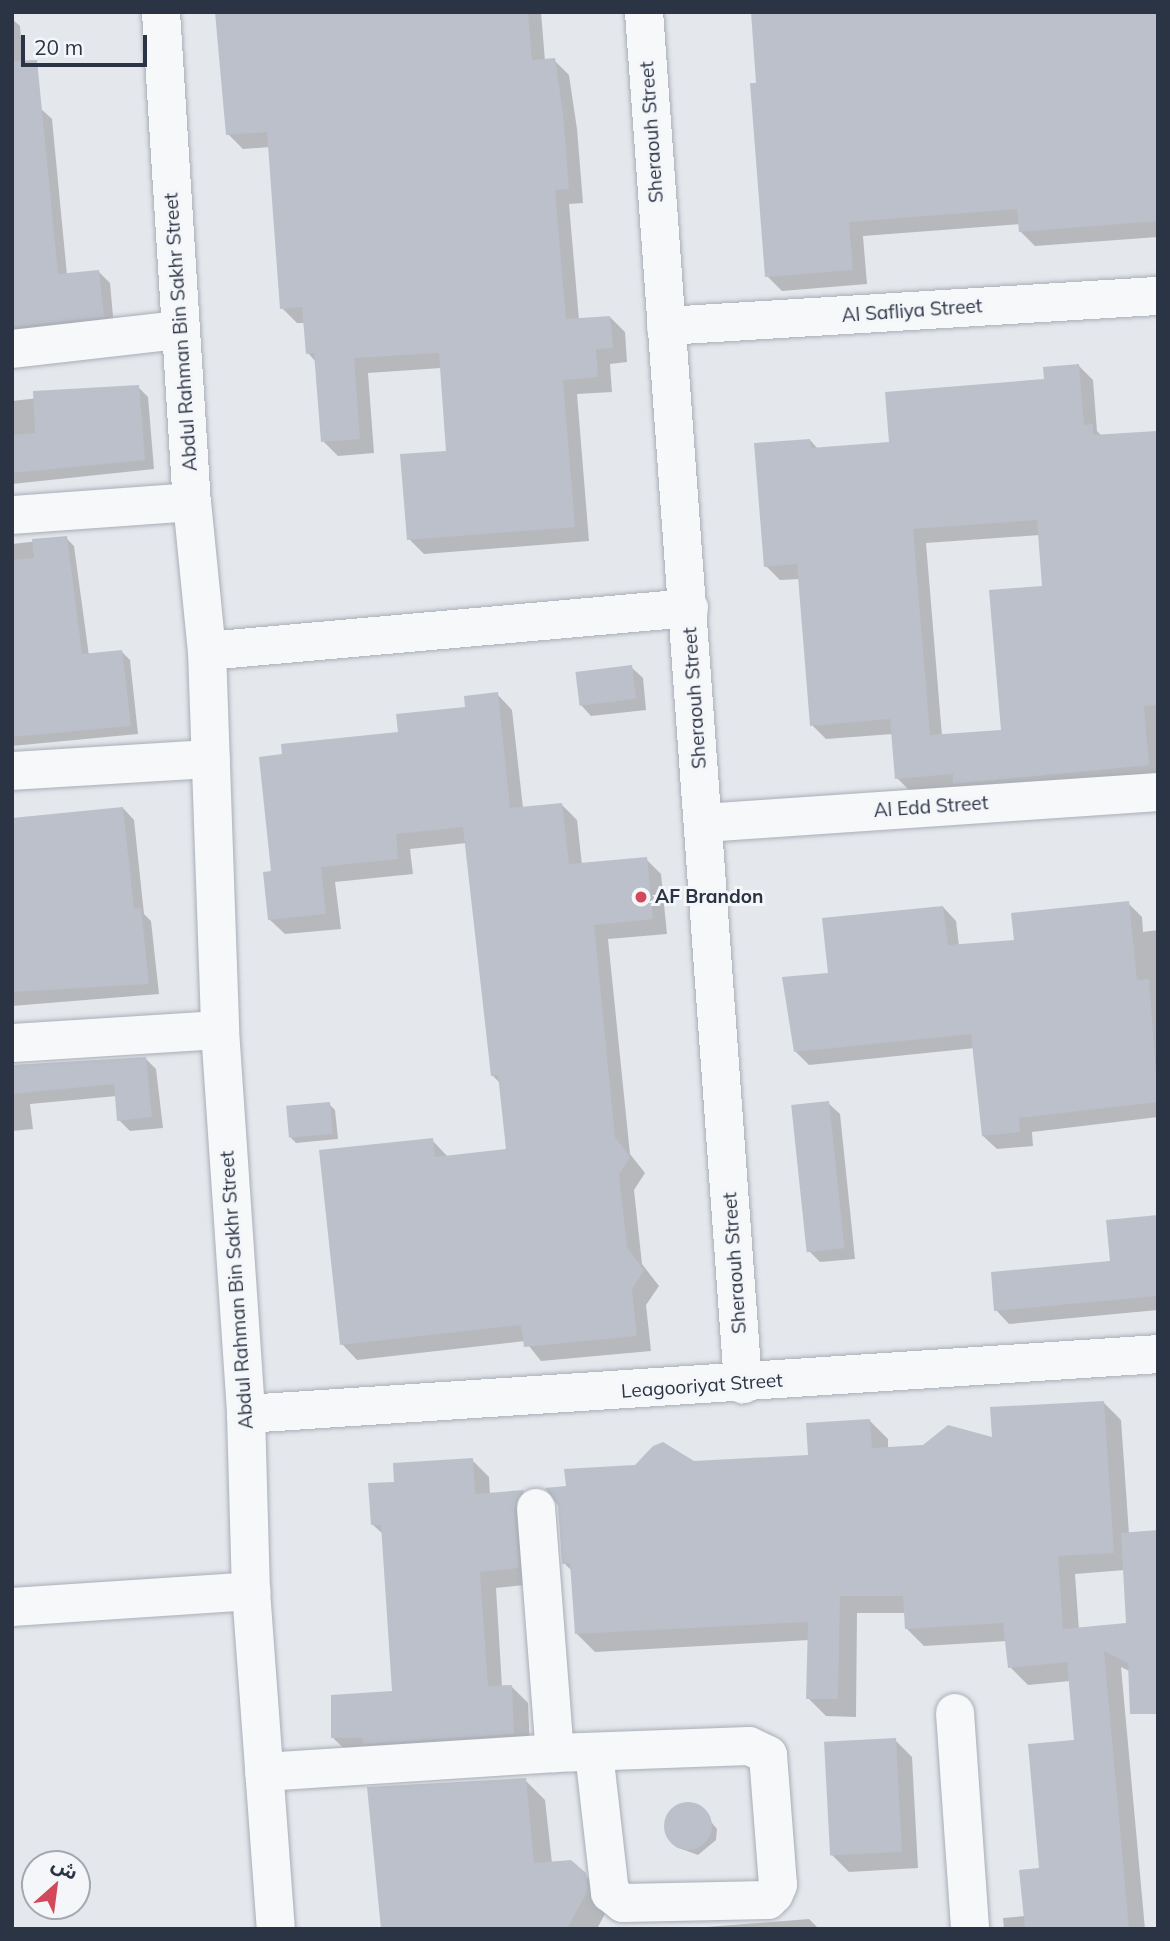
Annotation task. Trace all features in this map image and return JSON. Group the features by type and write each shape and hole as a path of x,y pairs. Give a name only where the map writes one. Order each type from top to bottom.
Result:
{"street":[{"name":"Abdul Rahman Bin Sakhr Street","path":"161,12 192,502 207,651 220,1030 246,1414 251,1591 276,1929"},
{"name":"Sheraouh Street","path":"644,12 743,1384"},
{"name":"Al Safliya Street","path":"666,326 1158,296"},
{"path":"12,349 180,330"},
{"path":"12,515 192,502"},
{"path":"207,651 689,608"},
{"path":"12,771 211,759"},
{"name":"Al Edd Street","path":"704,823 1158,792"},
{"path":"12,1043 220,1030"},
{"name":"Leagooriyat Street","path":"246,1414 743,1384 1158,1354"},
{"path":"536,1508 555,1753"},
{"path":"12,1607 251,1591"},
{"path":"955,1713 970,1929"},
{"path":"264,1772 555,1753 749,1746 768,1755 778,1885 774,1894 768,1900 623,1903 610,1893 594,1752"}],"building":[{"path":"215,12 528,12 532,60 555,58 563,113 569,189 555,190 566,319 610,316 613,348 596,349 598,377 563,380 575,527 407,540 400,454 446,451 439,353 354,358 360,439 321,442 314,353 306,354 302,307 280,309 267,132 226,135"},
{"path":"751,12 1158,12 1158,221 1019,232 1017,209 849,222 853,270 765,277 750,83 756,83"},
{"path":"37,60 58,274 99,270 104,317 12,327 12,61"},
{"path":"1079,364 1084,425 1093,424 1093,435 1156,431 1158,705 1144,706 1149,765 953,784 953,774 895,779 890,719 810,726 797,564 764,567 754,443 810,439 811,448 889,442 885,392 1044,379 1043,367","holes":["1037,520 1042,586 989,590 1001,730 930,735 913,529"]},
{"path":"139,385 145,460 12,473 12,435 35,433 33,391"},
{"path":"67,536 82,654 122,650 131,726 12,737 12,560 34,558 32,539"},
{"path":"632,665 636,699 580,706 575,672"},
{"path":"498,692 510,808 562,803 569,864 647,857 653,919 594,925 615,1137 630,1157 619,1174 627,1247 644,1270 632,1289 637,1336 524,1347 521,1325 340,1345 319,1150 433,1138 435,1157 506,1149 498,1075 491,1076 463,827 396,834 398,859 321,867 326,914 268,920 263,872 271,871 259,757 282,754 281,744 398,732 396,714 465,707 464,696"},
{"path":"123,807 134,909 141,908 149,984 12,992 12,818"},
{"path":"1129,901 1137,980 1149,979 1158,1102 1019,1118 1020,1132 982,1136 971,1034 794,1052 782,977 828,973 822,918 943,906 948,945 1014,940 1011,913"},
{"path":"146,1057 152,1117 117,1121 114,1084 12,1094 12,1065"},
{"path":"829,1101 844,1248 807,1252 791,1105"},
{"path":"330,1102 333,1134 289,1138 286,1106"},
{"path":"1158,1215 1158,1296 994,1311 991,1272 1110,1261 1106,1220"},
{"path":"1104,1401 1114,1553 1058,1556 1063,1629 1126,1623 1121,1533 1158,1530 1158,1714 1130,1714 1128,1663 1104,1651 1129,1929 1025,1929 1019,1870 1039,1868 1028,1744 1074,1740 1067,1662 1008,1668 1003,1623 905,1629 903,1596 840,1596 838,1699 806,1699 808,1622 575,1634 570,1563 562,1564 558,1506 545,1488 566,1486 564,1469 635,1465 653,1446 663,1442 694,1461 808,1455 806,1423 870,1419 872,1448 923,1445 948,1425 992,1437 990,1407"},
{"path":"473,1458 475,1494 524,1490 514,1509 519,1568 480,1572 488,1686 512,1685 514,1734 363,1744 363,1738 331,1738 331,1695 392,1691 381,1525 371,1525 368,1483 394,1482 393,1463"},
{"path":"896,1738 902,1852 830,1856 824,1742"},
{"path":"526,1778 534,1863 571,1860 586,1873 588,1890 567,1929 381,1929 367,1787"},
{"path":"688,1802 705,1809 712,1826 705,1843 688,1850 671,1843 664,1826 671,1809"}],"place":[{"name":"AF Brandon","path":"641,897"}]}
